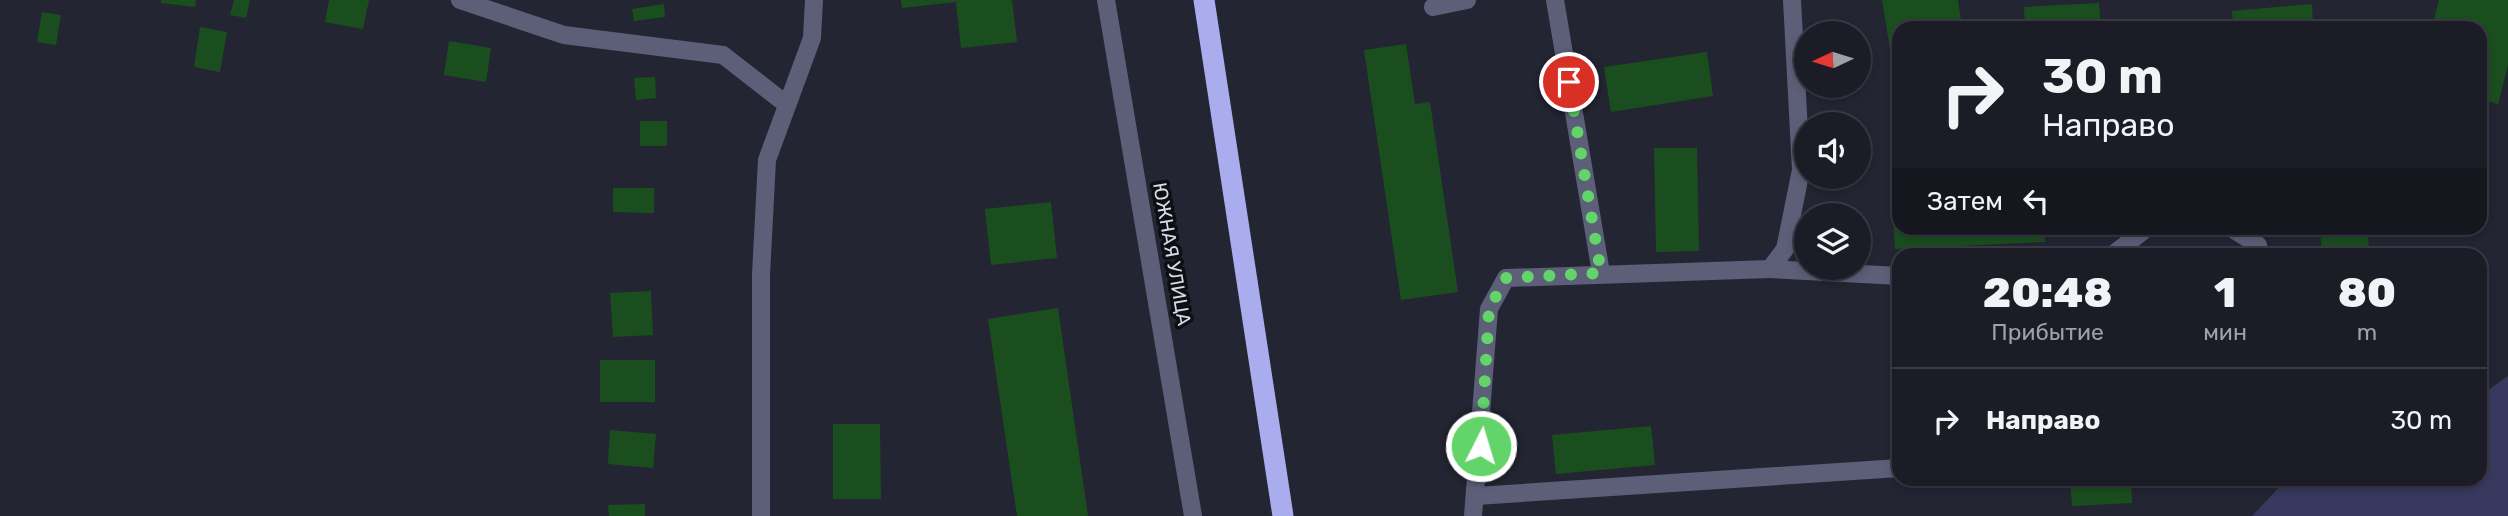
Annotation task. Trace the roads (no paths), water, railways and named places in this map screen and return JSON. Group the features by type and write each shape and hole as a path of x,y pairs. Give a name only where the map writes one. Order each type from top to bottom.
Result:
{"highway":[{"path":"1204,0 1283,516"}],"street":[{"path":"460,0 564,35 723,55 786,104"},
{"path":"761,516 761,275 767,160 813,38 814,0"},
{"name":"ЮЖНАЯ УЛИЦА","path":"1106,0 1193,516"},
{"path":"1433,7 1466,0"},
{"path":"1555,0 1601,273"},
{"path":"1770,269 1785,249 1801,170 1792,0"},
{"path":"2121,248 2138,235"},
{"path":"2242,235 2259,248"},
{"path":"1473,516 1489,309 1506,278 1770,269 1892,276"},
{"path":"1476,496 1892,468"}]}
